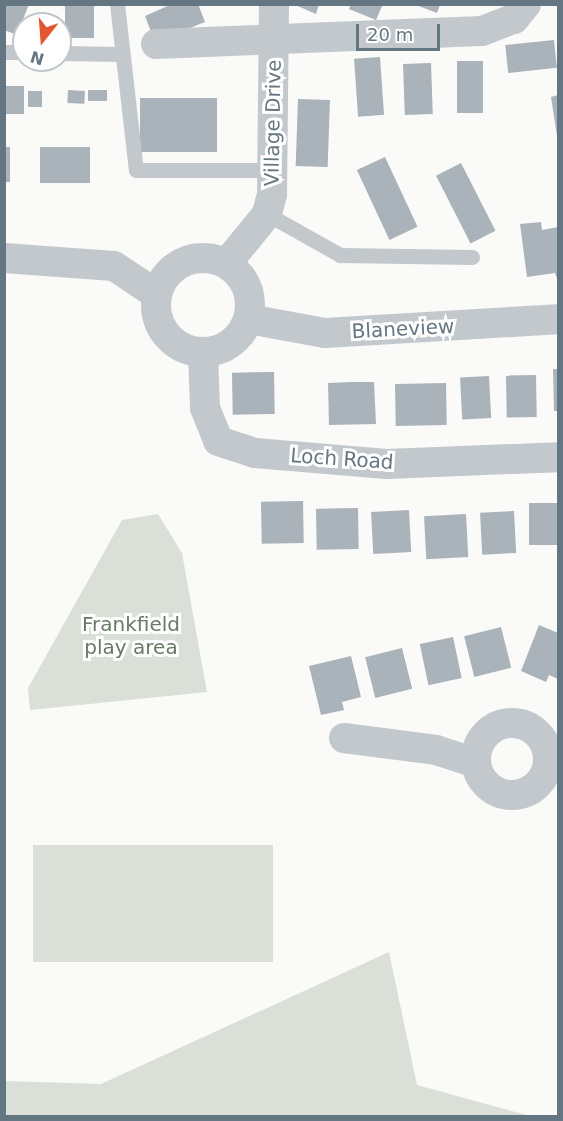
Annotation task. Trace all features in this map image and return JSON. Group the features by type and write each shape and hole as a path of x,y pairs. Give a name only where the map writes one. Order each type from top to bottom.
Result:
{"street":[{"name":"Village Drive","path":"227,263 267,214 274,170 274,4"},
{"path":"156,44 482,31 513,20 526,4"},
{"path":"210,257 227,263 248,288 249,319 244,331 222,350 203,353 182,349 167,337 156,318 156,294 168,272 189,258 210,257"},
{"path":"4,258 114,266 156,294"},
{"name":"Blaneview","path":"249,319 325,333 558,319"},
{"name":"Loch Road","path":"203,353 206,408 218,441 255,453 387,464 558,457"},
{"path":"522,724 533,729 547,748 549,785 507,795 486,784 476,763 476,751 489,731 499,725 522,724"},
{"path":"345,738 436,750 476,763"}],"lane":[{"path":"117,4 136,170 274,170"},
{"path":"72,53 121,54"},
{"path":"267,214 340,255 472,257"}],"green space":[{"name":"Frankfield play area","path":"158,514 182,553 207,692 30,710 28,688 122,520"},
{"path":"33,845 273,845 273,962 33,962"},
{"path":"389,952 417,1085 530,1116 5,1116 5,1081 101,1084"}],"building":[{"path":"4,4 29,4 26,12 12,12 12,33 4,30"},
{"path":"65,4 94,4 94,38 72,38 72,12 65,12"},
{"path":"172,4 198,4 205,22 155,42 145,16"},
{"path":"293,4 319,4 316,14"},
{"path":"351,4 383,4 376,20 349,9"},
{"path":"416,5 440,5 437,13"},
{"path":"554,40 557,68 508,73 505,45"},
{"path":"380,57 384,115 358,117 354,59"},
{"path":"457,61 483,61 483,113 457,113"},
{"path":"431,63 433,114 405,115 403,64"},
{"path":"4,86 24,86 24,114 4,114"},
{"path":"68,90 85,91 84,104 67,103"},
{"path":"88,90 107,90 107,101 88,101"},
{"path":"28,91 42,91 42,107 28,107"},
{"path":"558,95 558,136 557,136 551,97"},
{"path":"140,98 217,98 217,152 140,152"},
{"path":"298,99 330,100 328,167 296,166"},
{"path":"4,147 10,147 10,182 4,182"},
{"path":"40,147 90,147 90,183 40,183"},
{"path":"385,157 418,227 389,240 357,170"},
{"path":"461,163 496,231 471,243 436,176"},
{"path":"541,222 542,230 558,227 558,281 555,273 527,277 520,224"},
{"path":"553,369 558,369 558,411 554,411"},
{"path":"274,372 275,414 233,415 232,373"},
{"path":"536,375 537,417 507,418 506,376"},
{"path":"489,376 491,418 462,419 460,378"},
{"path":"374,382 376,424 329,425 328,383"},
{"path":"446,383 447,425 396,426 395,384"},
{"path":"303,501 304,543 262,544 261,502"},
{"path":"529,503 558,503 558,545 529,545"},
{"path":"358,508 359,549 317,550 316,509"},
{"path":"409,510 411,552 373,554 371,512"},
{"path":"514,511 516,553 482,555 480,513"},
{"path":"466,514 468,557 426,559 424,516"},
{"path":"539,625 558,633 558,679 549,675 546,682 521,671"},
{"path":"501,627 511,668 474,677 464,636"},
{"path":"453,637 462,678 428,685 420,644"},
{"path":"402,648 412,689 375,698 365,657"},
{"path":"351,656 361,697 342,702 344,710 321,715 309,666"}]}
